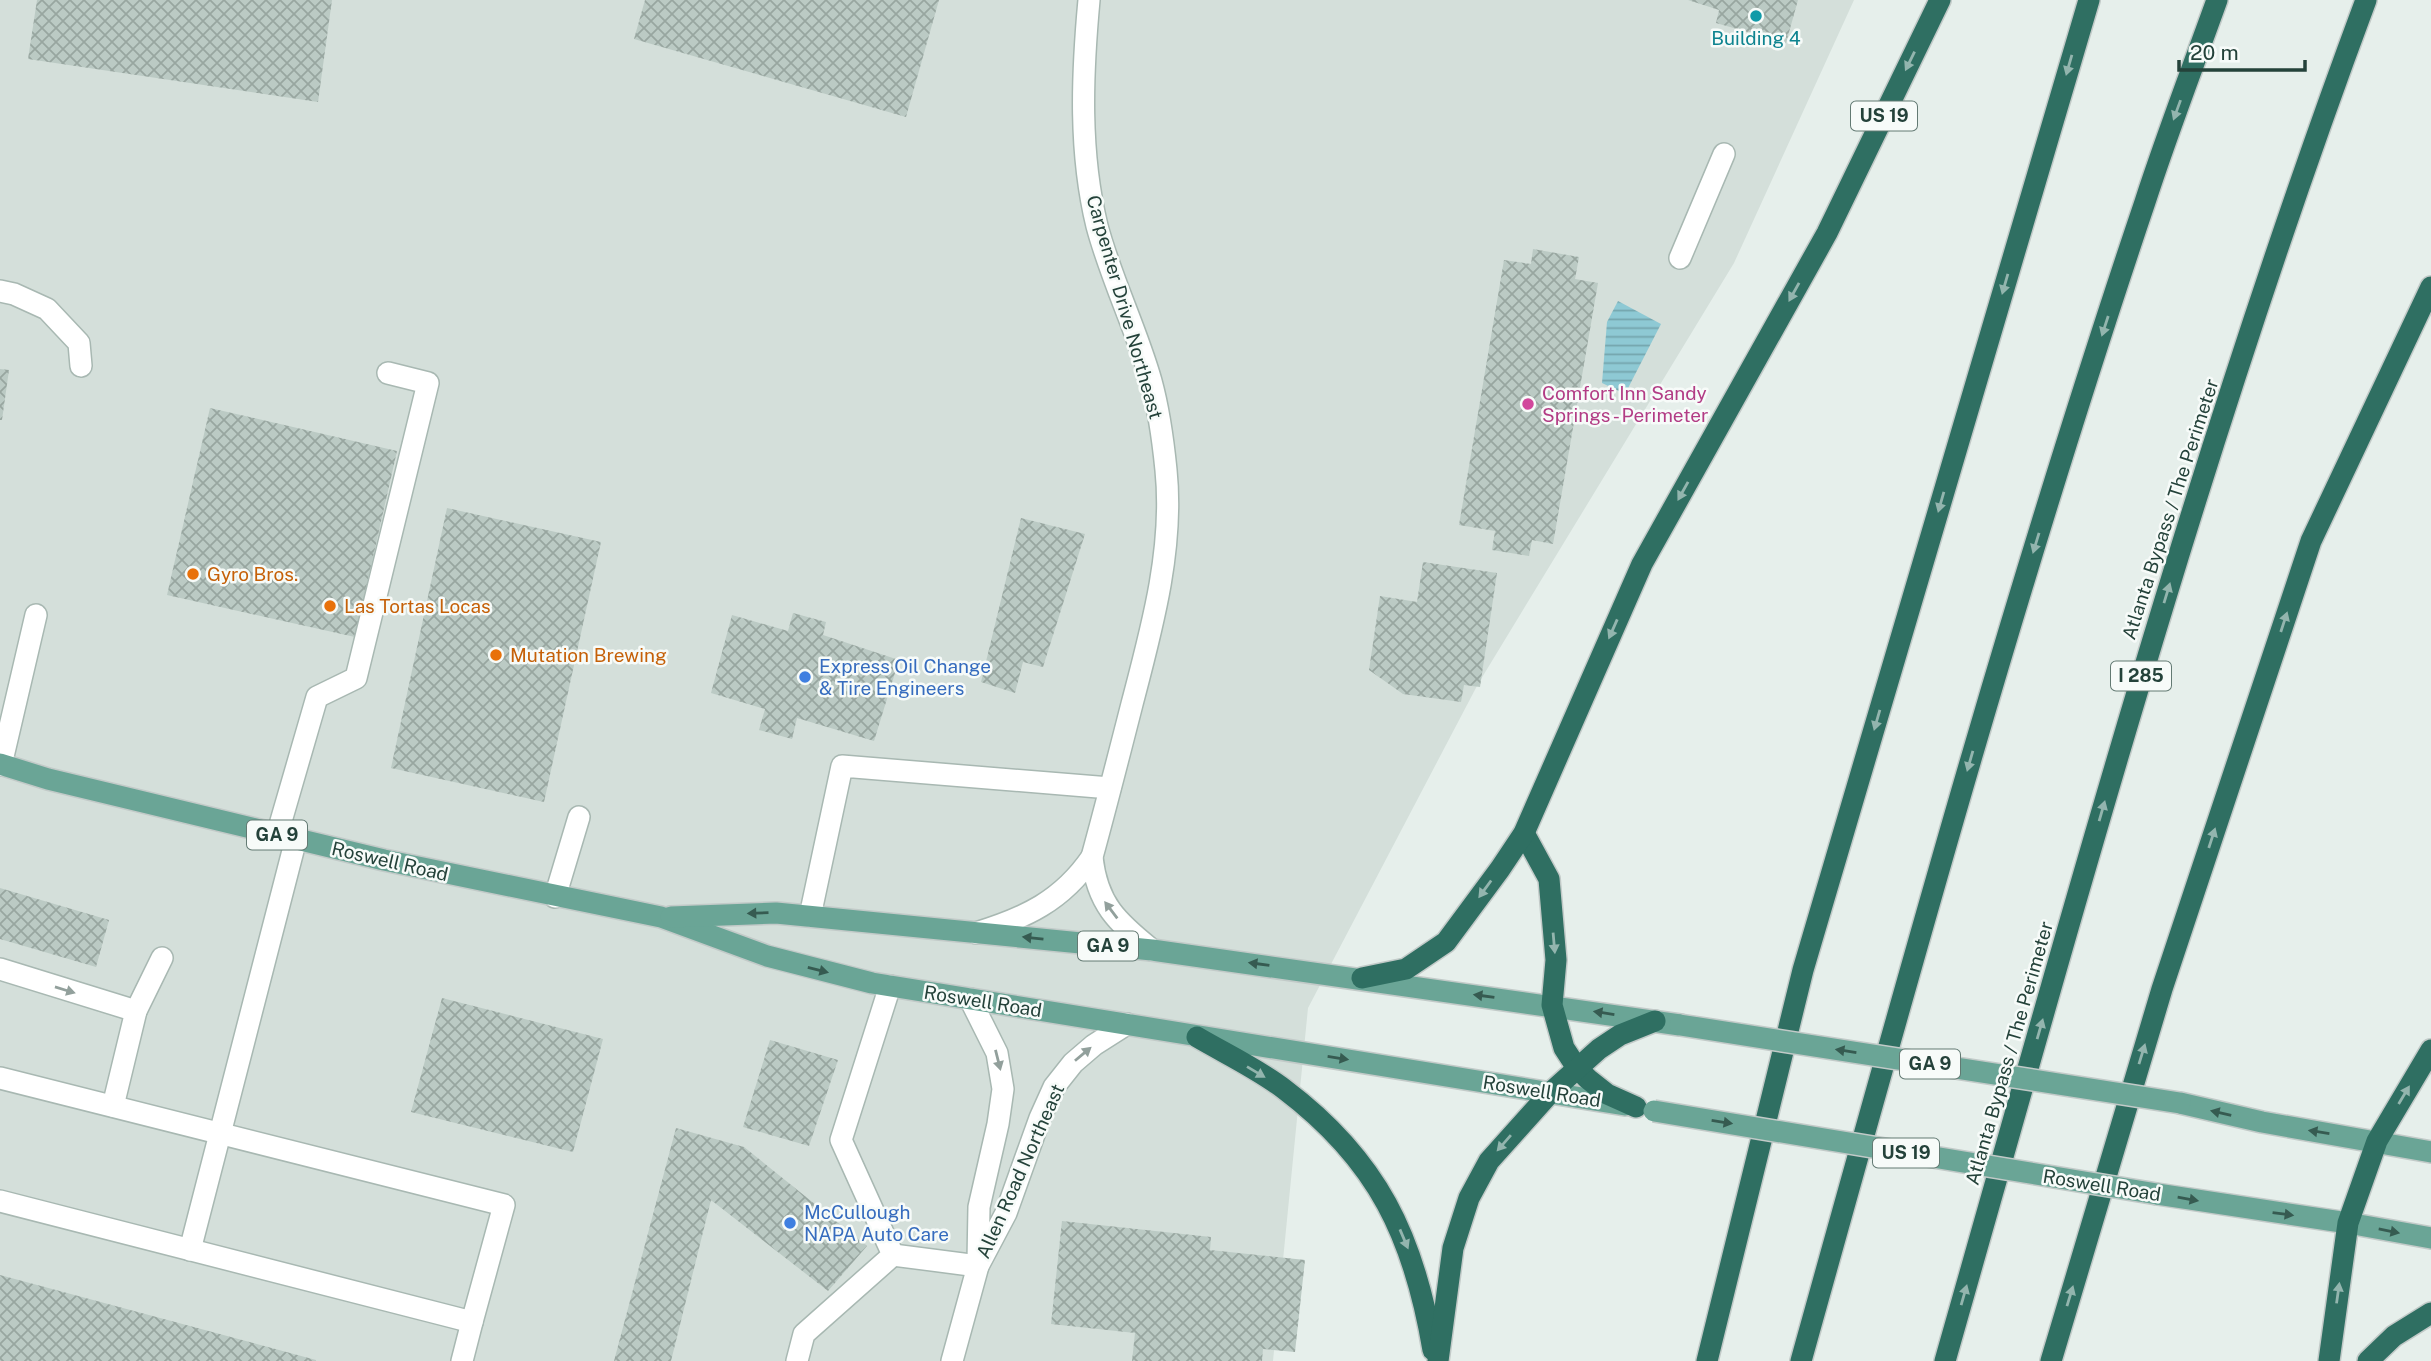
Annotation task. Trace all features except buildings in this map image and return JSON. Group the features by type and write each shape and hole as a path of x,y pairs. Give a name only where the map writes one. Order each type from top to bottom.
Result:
{"highway":[{"name":"US 19","path":"1645,1109 1607,1094 1577,1068 1564,1048 1552,1005 1556,960 1549,879 1524,832 1642,564 1827,233 1940,0"},
{"path":"1707,1361 1803,970 2089,0"},
{"path":"1801,1361 2005,641 2145,201 2217,0"},
{"name":"Atlanta Bypass / The Perimeter","path":"1945,1361 2136,695 2190,518 2279,245 2366,0"},
{"path":"2051,1361 2162,989 2311,541 2431,287"},
{"path":"1362,978 1406,969 1446,942 1524,832"},
{"path":"1436,1361 1453,1248 1469,1198 1489,1161 1550,1093 1599,1049 1620,1035 1655,1021"},
{"path":"1197,1037 1283,1088 1327,1126 1364,1167 1391,1208 1411,1255 1436,1361"},
{"path":"2329,1361 2348,1223 2377,1141 2431,1050"},
{"path":"2368,1361 2394,1335 2431,1313"}],"main road":[{"name":"Roswell Road","path":"1,764 48,779 286,837 555,897 661,917 767,956 890,986 2431,1238"},
{"name":"Roswell Road","path":"661,917 776,913 1152,950 1552,1005 2180,1103 2262,1122 2431,1152"}],"street":[{"name":"Carpenter Drive Northeast","path":"1088,0 1083,100 1089,186 1109,265 1151,380 1160,426 1169,507 1154,618 1093,857 1094,878 1103,901 1114,916 1152,950"},
{"path":"1680,258 1724,154"},
{"path":"0,292 14,294 47,309 79,343 81,366"},
{"path":"190,1250 220,1132 317,697 356,678 428,383 388,373"},
{"path":"1,764 36,615"},
{"path":"810,916 842,766 1110,788"},
{"path":"555,897 579,817"},
{"name":"Carpenter Drive Northeast","path":"976,933 1011,922 1040,907 1078,878 1093,857"},
{"path":"113,1106 136,1010 162,958"},
{"path":"0,969 136,1010"},
{"path":"890,986 841,1140 893,1255"},
{"name":"Allen Road Northeast","path":"970,999 997,1053 1003,1082 998,1124 979,1207 978,1266"},
{"name":"Allen Road Northeast","path":"953,1361 978,1266 1006,1213 1054,1087 1073,1063 1094,1045 1127,1024"},
{"path":"0,1078 504,1205 462,1361"},
{"path":"0,1201 472,1322"},
{"path":"797,1361 804,1334 893,1255 978,1266"}],"shaded area":[{"path":"0,0 1854,0 1734,263 1478,684 1308,1008 1273,1361 0,1361"}],"water":[{"path":"1618,301 1661,324 1625,394 1602,383 1607,322"}],"place":[{"name":"Building 4","path":"1756,16"},
{"name":"Comfort Inn Sandy Springs - Perimeter","path":"1528,404"},
{"name":"Gyro Bros.","path":"193,574"},
{"name":"Las Tortas Locas","path":"330,606"},
{"name":"Mutation Brewing","path":"496,655"},
{"name":"Express Oil Change & Tire Engineers","path":"805,677"},
{"name":"McCullough NAPA Auto Care","path":"790,1223"}]}
